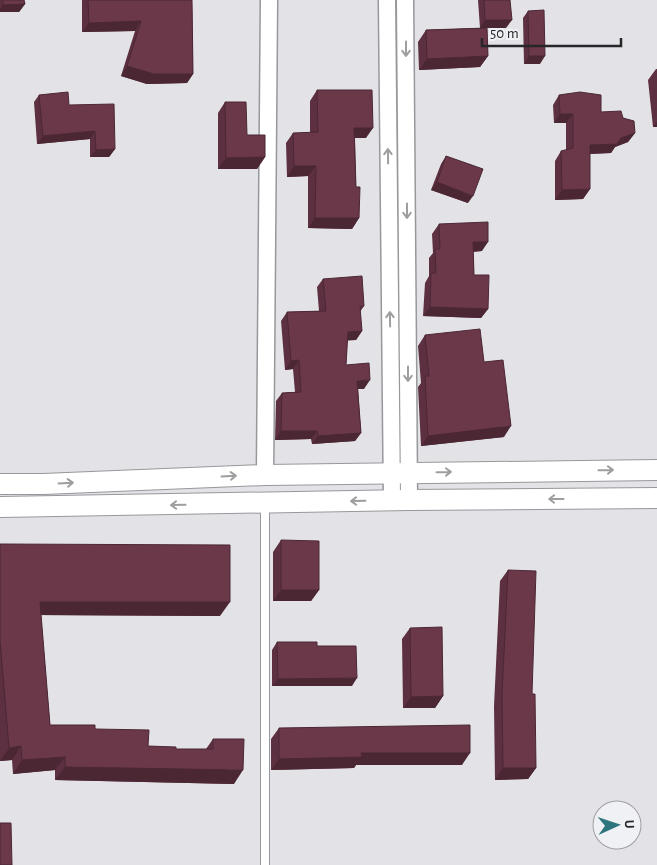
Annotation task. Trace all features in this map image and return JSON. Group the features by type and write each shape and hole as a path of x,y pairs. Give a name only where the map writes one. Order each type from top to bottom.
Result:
{"street":[{"path":"265,475 269,0"},
{"path":"387,0 401,500"},
{"path":"400,472 405,0"},
{"path":"0,484 400,472 657,470"},
{"path":"43,484 43,507"},
{"path":"0,507 401,500 657,498"}],"lane":[{"path":"265,503 265,865"}],"building":[{"path":"3,0 24,0 25,4 3,5"},
{"path":"88,0 192,0 193,74 154,74 127,66 141,21 89,23"},
{"path":"484,0 510,0 512,20 485,20"},
{"path":"544,10 545,56 529,56 528,11"},
{"path":"487,28 488,56 427,59 426,30"},
{"path":"317,90 372,90 373,128 354,128 356,187 360,187 359,218 315,218 316,166 294,166 293,133 318,132"},
{"path":"68,92 69,105 114,104 115,149 96,150 95,131 43,136 39,95"},
{"path":"580,92 601,95 601,112 621,111 623,118 634,121 635,133 621,138 617,144 590,145 590,189 562,190 561,151 573,148 573,114 560,114 559,95"},
{"path":"225,102 246,102 247,135 265,135 265,157 226,158"},
{"path":"446,156 483,169 473,196 437,182"},
{"path":"488,222 488,242 473,242 474,275 489,275 488,309 430,307 431,273 436,273 435,249 440,249 439,224"},
{"path":"362,276 364,306 360,307 362,331 348,332 346,365 369,363 370,380 357,381 361,433 318,436 317,431 281,431 282,393 301,392 299,360 291,361 287,312 326,311 323,279"},
{"path":"480,329 484,362 503,360 511,426 428,436 425,376 429,376 425,335"},
{"path":"281,540 319,541 319,590 281,590"},
{"path":"0,544 230,545 230,602 40,602 50,725 95,725 95,729 149,730 148,746 176,747 176,749 213,749 213,739 244,739 243,770 65,767 65,757 22,760 21,746 9,748 0,640"},
{"path":"508,570 536,571 532,694 535,694 536,768 503,768 502,695"},
{"path":"442,627 443,696 411,697 410,628"},
{"path":"277,642 317,642 317,646 356,646 357,678 278,679"},
{"path":"470,725 470,753 361,753 362,757 279,759 279,728"},
{"path":"0,823 11,823 12,865 0,865"}]}
